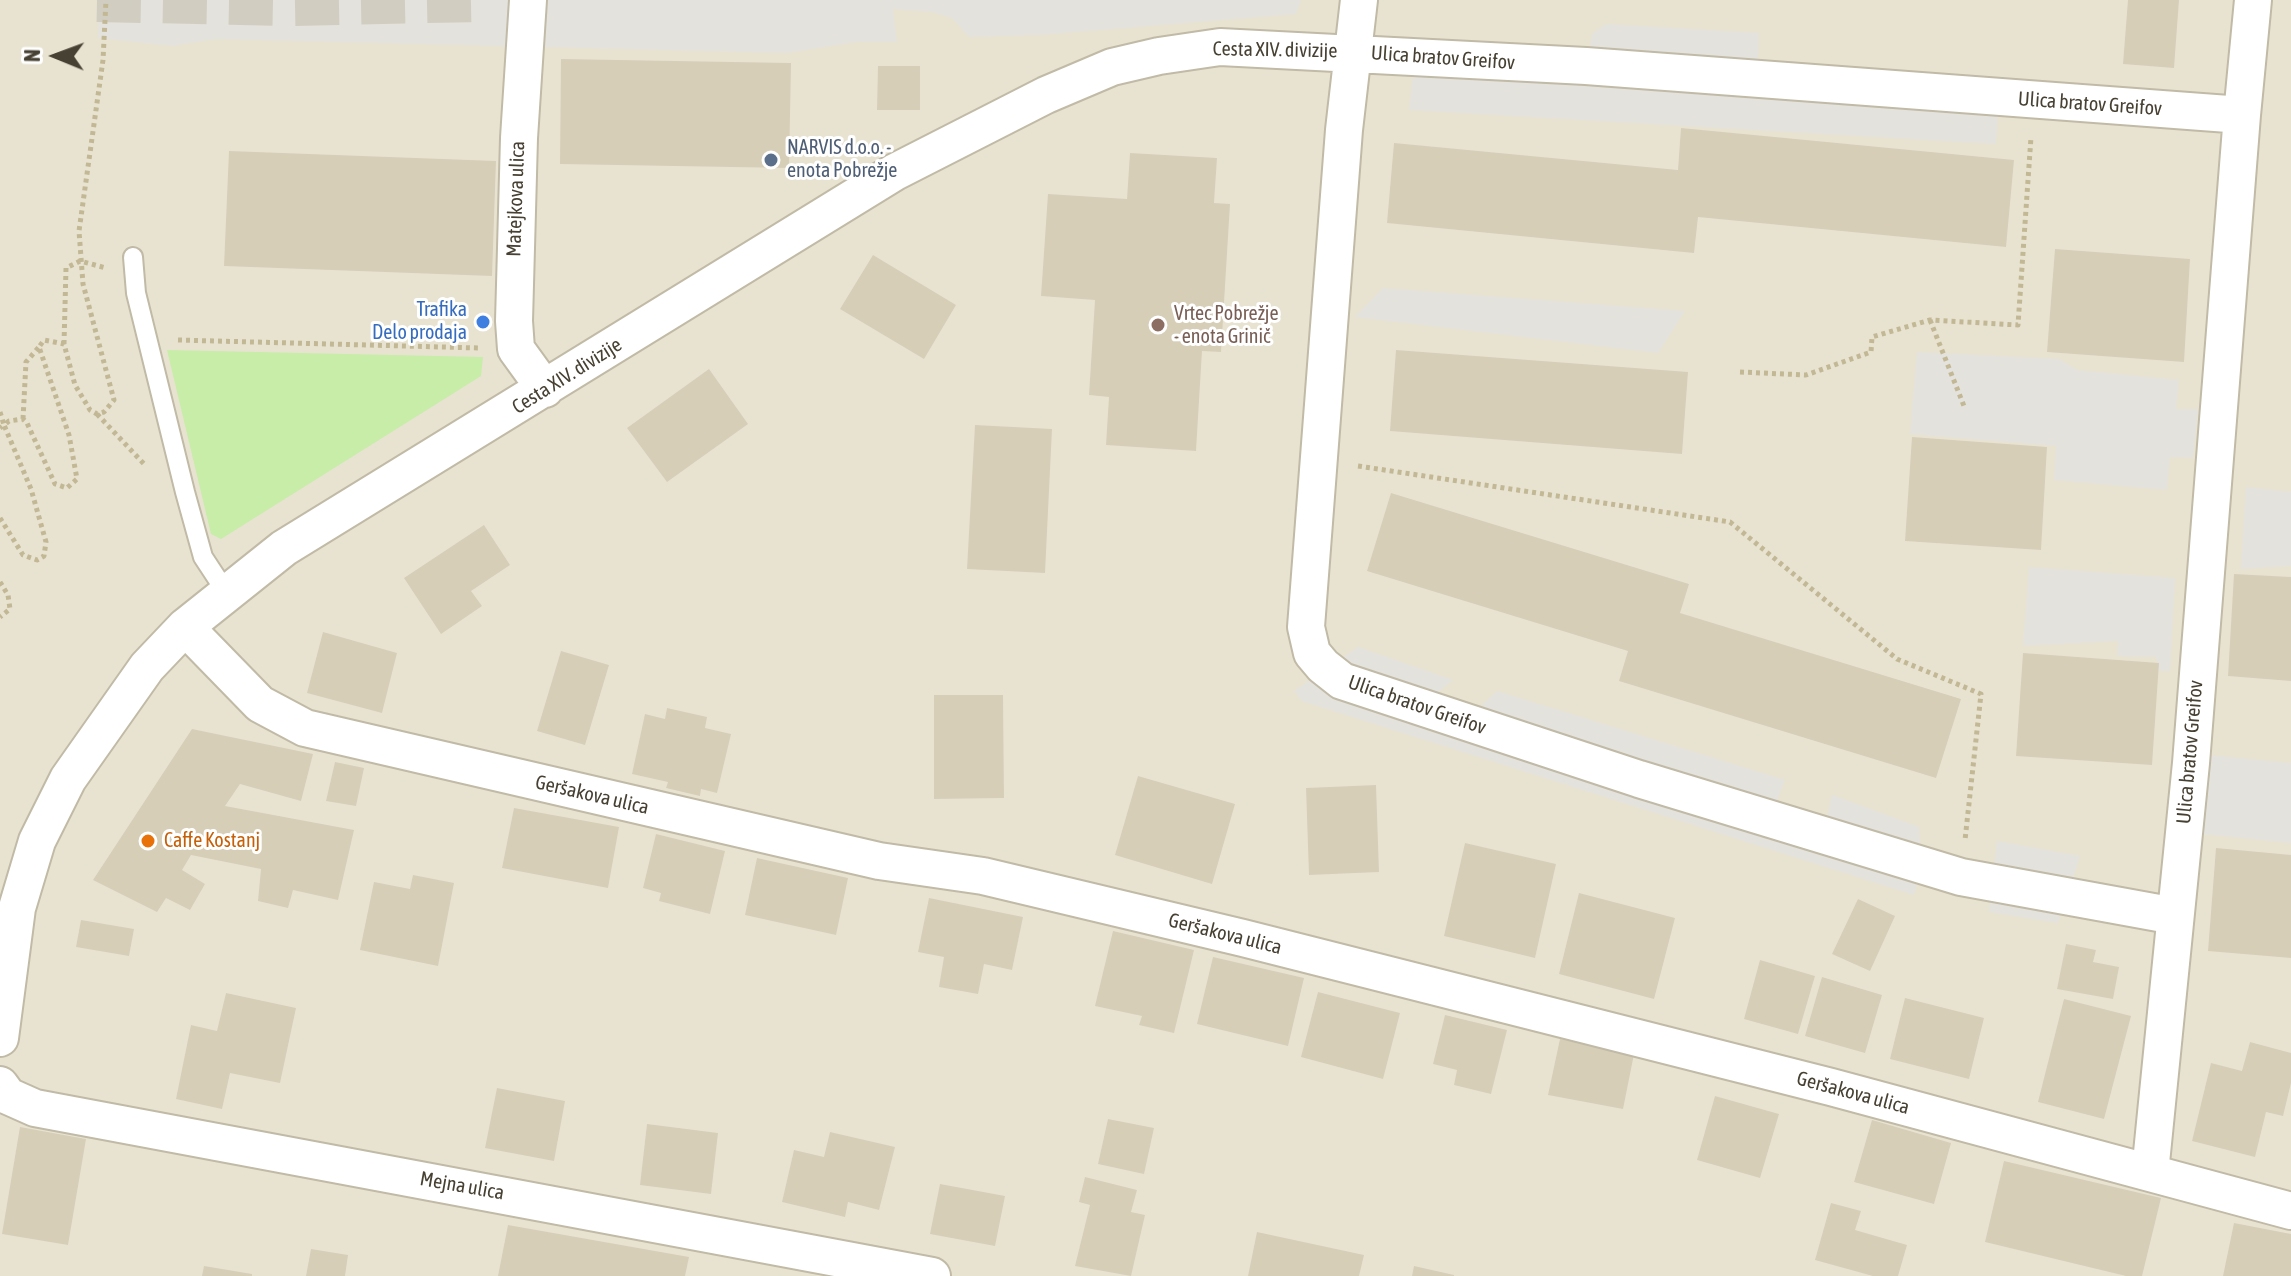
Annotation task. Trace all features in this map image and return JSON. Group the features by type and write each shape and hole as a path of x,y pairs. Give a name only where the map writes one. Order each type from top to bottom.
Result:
{"street":[{"name":"Matejkova ulica","path":"528,0 520,124 514,321 516,349 545,389"},
{"name":"Cesta XIV. divizije","path":"0,1038 17,908 37,841 68,779 147,667 185,627 226,592 284,548 895,172 1046,95 1112,67 1220,47 1351,51 1359,0"},
{"path":"2242,115 2253,0"},
{"name":"Ulica bratov Greifov","path":"2150,1173 2175,916 2242,115 1351,51 1306,627 1312,653 1342,681 1639,779 1961,877 2175,916"},
{"name":"Geršakova ulica","path":"185,627 260,704 305,728 865,858 983,876 1243,938 1831,1087 2291,1211"},
{"name":"Mejna ulica","path":"0,1085 8,1096 35,1108 932,1276"}],"lane":[{"path":"133,257 136,293 203,557 226,592"}],"path":[{"path":"97,414 111,407 114,400 83,284 79,231 103,60 106,0"},
{"path":"1740,372 1806,375 1871,352 1872,337 1930,320 2018,325 2033,101"},
{"path":"66,268 64,344 75,385 86,405 158,478 185,492"},
{"path":"1930,320 1964,406"},
{"path":"39,347 75,458 77,479 72,486 55,484 23,419 26,362 44,340 53,339 64,344"},
{"path":"149,339 492,348"},
{"path":"0,412 2,426 31,489 46,542 44,556 37,560 23,555 0,518"},
{"path":"2,426 23,419"},
{"path":"1318,460 1730,522 1897,659 1981,694 1961,877"},
{"path":"0,582 10,609 0,617"}],"shaded area":[{"path":"0,0 2291,0 2291,1276 0,1276"},
{"path":"99,0 1301,0 1296,14 1040,35 969,37 952,18 932,12 893,9 897,42 856,42 788,53 215,39 173,46 98,38"},
{"path":"1606,24 1759,33 1757,79 1999,98 1996,144 1409,110 1415,57 1586,66 1592,34"},
{"path":"1383,288 1685,311 1658,353 1355,317"},
{"path":"1917,352 2059,359 2077,370 2179,380 2176,409 2198,409 2193,458 2170,457 2167,490 2054,480 2056,446 1910,434"},
{"path":"2246,487 2291,492 2291,566 2241,569"},
{"path":"2029,567 2175,578 2170,671 2159,671 2156,657 2117,656 2118,641 2023,646"},
{"path":"1358,647 1453,680 1421,706 1465,721 1497,691 1785,780 1770,818 1823,835 1832,795 1919,827 1922,864 1914,895 1302,701 1294,691"},
{"path":"2207,755 2291,763 2291,843 2202,834"},
{"path":"1997,841 2080,856 2058,923 1989,912"}],"green space":[{"path":"167,350 483,357 481,376 221,539 211,534"}],"building":[{"path":"2128,0 2179,0 2174,68 2123,64"},
{"path":"561,59 791,63 789,168 560,164"},
{"path":"878,66 920,66 920,110 877,110"},
{"path":"1681,128 2014,160 2006,247 1698,217 1694,253 1387,223 1394,143 1678,170"},
{"path":"229,151 496,161 492,276 224,266"},
{"name":"Vrtec Pobrežje - enota Grinič","path":"1130,153 1217,158 1214,203 1230,204 1221,352 1202,351 1196,451 1106,445 1109,397 1089,395 1095,300 1041,296 1048,194 1127,199"},
{"path":"2055,249 2190,259 2184,362 2047,352"},
{"path":"873,255 956,305 924,359 840,309"},
{"path":"1396,350 1688,372 1682,454 1390,431"},
{"path":"709,369 748,424 667,482 627,428"},
{"path":"975,425 1052,429 1045,573 967,569"},
{"path":"1912,437 2047,447 2041,550 1905,541"},
{"path":"1391,493 1689,584 1680,613 1961,699 1936,778 1619,681 1628,651 1367,571"},
{"path":"484,525 510,565 471,591 482,606 441,634 404,578"},
{"path":"2234,574 2291,577 2291,681 2228,676"},
{"path":"323,632 397,653 382,713 307,693"},
{"path":"561,651 609,665 585,745 537,731"},
{"path":"2023,653 2159,663 2152,765 2016,756"},
{"path":"934,695 1003,695 1004,798 934,799"},
{"path":"667,708 707,717 705,728 731,734 717,793 701,789 700,796 666,788 668,782 632,774 645,714 665,719"},
{"path":"192,729 313,754 301,801 240,784 225,806 354,830 338,900 293,890 288,908 258,901 261,869 191,855 182,870 205,884 190,910 166,898 157,912 93,880"},
{"path":"335,762 364,768 356,806 326,801"},
{"path":"1138,776 1235,804 1212,884 1115,855"},
{"path":"1376,785 1379,872 1309,875 1306,788"},
{"path":"514,808 619,827 608,888 502,868"},
{"path":"656,834 725,851 710,914 659,901 661,893 643,888"},
{"path":"1465,843 1556,864 1535,958 1444,936"},
{"path":"2216,848 2291,855 2291,958 2208,951"},
{"path":"757,858 848,878 836,935 745,915"},
{"path":"413,875 454,883 438,966 360,950 374,882 410,889"},
{"path":"1579,893 1675,918 1654,999 1559,974"},
{"path":"929,898 1023,917 1012,970 984,964 978,994 939,987 944,957 918,952"},
{"path":"1858,899 1895,916 1870,971 1832,954"},
{"path":"81,920 134,929 129,956 76,947"},
{"path":"1113,931 1194,950 1174,1033 1139,1025 1142,1016 1095,1006"},
{"path":"2066,944 2096,950 2093,962 2119,967 2113,999 2057,989"},
{"path":"1213,957 1304,978 1288,1046 1197,1024"},
{"path":"1760,960 1815,976 1798,1034 1744,1019"},
{"path":"1822,977 1882,995 1865,1053 1805,1036"},
{"path":"1318,992 1400,1013 1383,1079 1301,1057"},
{"path":"226,993 296,1008 280,1083 230,1073 222,1109 176,1099 191,1025 217,1031"},
{"path":"1905,998 1984,1018 1969,1079 1890,1059"},
{"path":"2064,999 2131,1016 2104,1119 2038,1102"},
{"path":"1445,1015 1507,1030 1491,1094 1454,1085 1457,1070 1433,1064"},
{"path":"1560,1039 1634,1054 1623,1109 1548,1095"},
{"path":"2250,1042 2291,1053 2291,1083 2283,1116 2266,1112 2255,1157 2192,1141 2211,1063 2242,1071"},
{"path":"497,1088 565,1101 554,1161 485,1148"},
{"path":"1715,1096 1779,1114 1760,1178 1697,1160"},
{"path":"1108,1119 1154,1128 1144,1174 1098,1164"},
{"path":"1872,1120 1951,1143 1934,1204 1854,1182"},
{"path":"647,1124 718,1133 711,1194 640,1185"},
{"path":"20,1127 86,1139 68,1245 2,1234"},
{"path":"830,1132 895,1147 879,1210 848,1202 845,1217 782,1202 794,1150 824,1157"},
{"path":"2004,1161 2161,1198 2142,1276 2126,1276 1985,1242"},
{"path":"1085,1177 1137,1190 1131,1212 1145,1215 1131,1276 1075,1266 1090,1205 1079,1202"},
{"path":"940,1184 1005,1196 995,1246 930,1234"},
{"path":"1831,1203 1861,1211 1855,1230 1907,1245 1898,1276 1873,1276 1815,1260"},
{"path":"2234,1223 2291,1234 2291,1276 2223,1276"},
{"path":"508,1225 689,1257 685,1276 498,1276"},
{"path":"1257,1232 1364,1255 1359,1276 1248,1276"},
{"path":"311,1249 348,1255 345,1276 306,1276"},
{"path":"204,1266 252,1274 252,1276 202,1276"},
{"path":"1414,1266 1454,1275 1454,1276 1412,1276"}],"tunnel":[{"path":"97,0 290,4 480,0"}],"place":[{"name":"NARVIS d.o.o. - enota Pobrežje","path":"771,160"},
{"name":"Trafika Delo prodaja","path":"483,322"},
{"name":"Vrtec Pobrežje - enota Grinič","path":"1158,325"},
{"name":"Caffe Kostanj","path":"148,841"}]}
